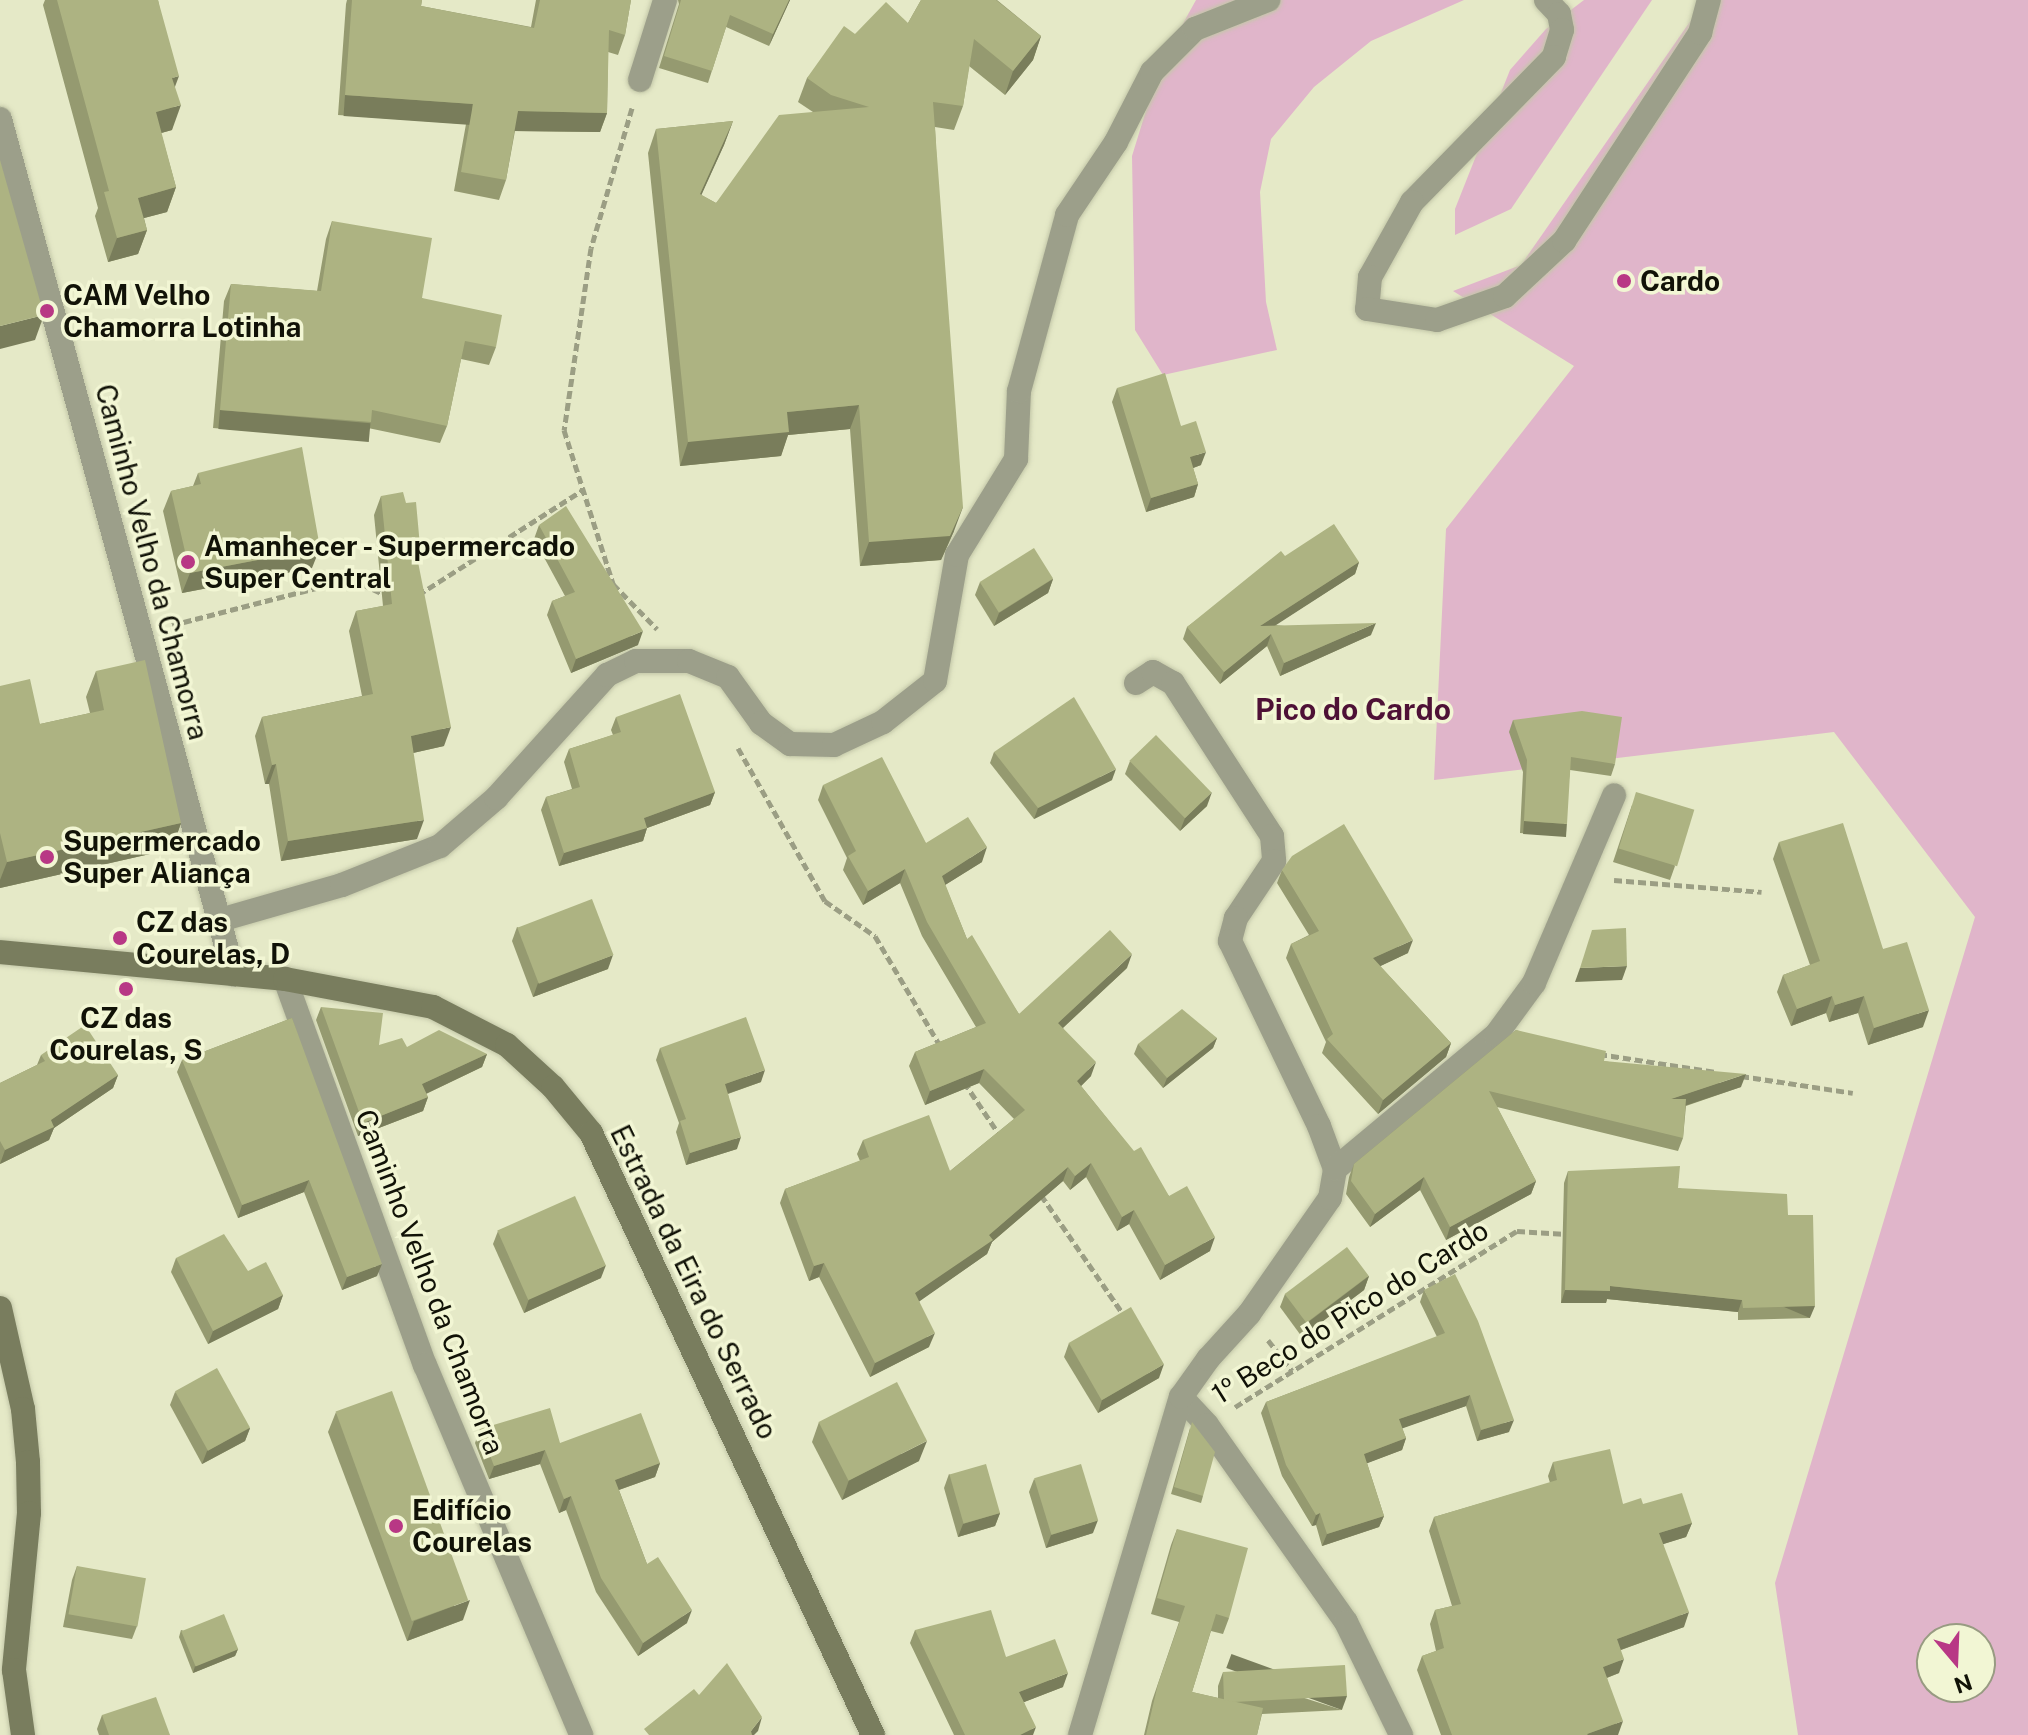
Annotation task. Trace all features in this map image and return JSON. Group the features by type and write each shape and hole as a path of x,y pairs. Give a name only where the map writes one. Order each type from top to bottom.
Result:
{"main road":[{"name":"Estrada da Eira do Serrado","path":"0,952 285,979 433,1007 470,1022 507,1045 553,1087 591,1133 873,1735"},
{"path":"0,1308 23,1409 28,1462 29,1513 14,1670 23,1735"}],"street":[{"path":"640,80 665,0"},
{"path":"220,920 342,885 440,846 496,798 607,675 636,661 689,661 728,677 761,723 790,744 834,745 883,722 935,681 957,555 1016,459 1019,391 1067,215 1116,142 1152,72 1195,29 1268,0"},
{"path":"1546,0 1559,14 1562,30 1554,57 1412,202 1370,277 1367,309 1437,320 1505,296 1564,241 1700,33 1709,0"},
{"name":"Caminho Velho da Chamorra","path":"0,119 234,975"},
{"path":"1080,1735 1181,1397 1208,1359 1249,1314 1330,1198 1335,1169 1319,1126 1230,941 1236,918 1274,861 1272,836 1173,683 1153,672 1136,683"},
{"path":"1335,1169 1496,1035 1534,983 1614,795"},
{"name":"Caminho Velho da Chamorra","path":"285,979 425,1365 581,1735"},
{"path":"1181,1397 1207,1425 1346,1622 1401,1735"}],"path":[{"path":"640,80 591,248 564,430 613,584 689,661"},
{"path":"404,604 583,490"},
{"path":"140,633 351,579 391,598"},
{"path":"734,741 825,901 875,936 947,1057"},
{"path":"1581,877 1762,892"},
{"path":"1595,1053 1853,1093"},
{"path":"956,1069 1006,1144"},
{"path":"1032,1182 1129,1321"},
{"name":"1º Beco do Pico do Cardo","path":"1207,1425 1517,1231 1580,1234"}],"shaded area":[{"path":"1196,0 1464,0 1371,41 1314,87 1271,139 1260,192 1266,302 1277,350 1163,375 1135,330 1132,156 1160,65"},
{"path":"1584,0 1652,0 1511,209 1455,235 1455,209 1510,70 1546,29"},
{"path":"1705,0 2028,0 2028,1735 1798,1735 1775,1583 1975,917 1834,732 1434,780 1446,529 1574,366 1453,291 1521,265"}],"building":[{"path":"57,0 158,0 179,76 172,78 181,105 156,112 176,187 138,198 147,230 117,238 104,192 109,191"},
{"path":"352,0 422,0 421,6 534,28 540,0 631,0 625,35 609,30 607,113 518,111 506,180 461,172 473,104 345,95"},
{"path":"681,0 789,0 773,34 730,15 712,71 664,56"},
{"path":"921,0 996,0 1041,36 1013,71 974,39 963,106 933,102 963,507 950,536 869,542 859,405 787,412 789,432 688,442 656,129 733,121 700,194 716,203 779,115 869,107 831,95 807,78 844,26 855,34 886,2 908,23"},
{"path":"0,160 44,315 0,326"},
{"path":"332,221 432,238 422,298 502,315 496,347 465,341 447,426 372,410 371,422 220,410 231,284 321,291"},
{"path":"1165,373 1181,426 1196,421 1206,452 1190,457 1198,484 1151,498 1117,388"},
{"path":"302,447 320,548 190,573 171,491 201,484 198,473"},
{"path":"403,492 406,503 416,502 421,557 417,557 451,727 411,736 424,820 288,841 276,764 272,765 262,717 373,694 356,611 392,604 381,496"},
{"path":"566,506 643,631 576,659 552,601 575,592 539,525"},
{"path":"1334,524 1359,562 1260,626 1376,623 1284,663 1271,634 1224,672 1187,627 1281,551 1285,556"},
{"path":"1034,548 1053,579 999,612 980,582"},
{"path":"145,660 181,823 7,862 0,833 0,686 30,679 40,724 104,710 96,671"},
{"path":"680,694 715,792 644,818 647,828 564,853 546,797 580,787 569,749 621,732 616,717"},
{"path":"1074,697 1116,769 1038,808 994,752"},
{"path":"1582,711 1622,717 1615,764 1571,757 1567,824 1524,821 1527,760 1513,720"},
{"path":"1156,735 1212,793 1185,818 1129,761"},
{"path":"882,757 926,843 968,817 987,847 942,876 967,939 972,935 1019,1014 1110,930 1132,954 1058,1023 1096,1062 1077,1081 1134,1151 1141,1147 1169,1196 1187,1186 1215,1237 1165,1265 1134,1210 1122,1217 1091,1163 1075,1176 1068,1167 989,1235 993,1240 915,1293 935,1333 875,1363 824,1263 814,1266 785,1189 869,1157 863,1140 929,1115 950,1171 1025,1110 984,1069 930,1091 915,1052 986,1023 927,922 905,869 868,891 848,856 856,851 823,785"},
{"path":"1636,792 1694,810 1677,866 1619,848"},
{"path":"1843,823 1883,949 1907,942 1929,1010 1874,1028 1864,996 1835,1005 1832,996 1797,1009 1783,975 1820,961 1779,842"},
{"path":"1344,824 1413,940 1373,958 1451,1043 1383,1100 1327,1039 1333,1034 1291,944 1319,931 1282,870 1292,856"},
{"path":"592,899 614,955 539,984 517,928"},
{"path":"1626,928 1627,966 1580,968 1592,930"},
{"path":"321,1007 383,1013 379,1045 402,1038 407,1047 439,1030 487,1054 422,1084 428,1097 363,1123"},
{"path":"1182,1009 1217,1038 1167,1078 1138,1044"},
{"path":"746,1017 765,1070 725,1084 741,1137 690,1153 680,1121 686,1119 660,1048"},
{"path":"292,1018 382,1264 347,1277 309,1180 242,1205 182,1060"},
{"path":"85,1025 118,1075 51,1120 54,1127 5,1150 0,1141 0,1083 45,1061 41,1055"},
{"path":"1516,1030 1606,1051 1604,1061 1746,1074 1671,1099 1686,1099 1683,1138 1489,1091 1536,1181 1450,1227 1424,1177 1375,1214 1351,1181 1354,1164"},
{"path":"1680,1166 1678,1188 1787,1194 1788,1215 1813,1215 1815,1306 1743,1308 1742,1300 1610,1286 1610,1291 1565,1290 1568,1171"},
{"path":"575,1196 606,1265 528,1300 497,1231"},
{"path":"224,1234 248,1271 266,1262 283,1295 213,1331 176,1258"},
{"path":"1347,1247 1369,1276 1306,1323 1285,1294"},
{"path":"1455,1274 1478,1321 1514,1420 1481,1430 1470,1395 1399,1419 1406,1438 1364,1454 1384,1516 1327,1534 1320,1513 1316,1515 1286,1465 1266,1402 1445,1333 1424,1290"},
{"path":"1131,1307 1164,1364 1102,1400 1069,1343"},
{"path":"217,1368 250,1427 208,1451 175,1391"},
{"path":"897,1382 927,1441 849,1481 819,1422"},
{"name":"Edifício Courelas","path":"392,1391 468,1601 412,1621 336,1412"},
{"path":"550,1408 560,1443 641,1413 660,1463 615,1480 647,1564 658,1557 692,1610 643,1643 601,1578 571,1496 564,1499 545,1450 494,1466 480,1429"},
{"path":"1192,1422 1215,1452 1203,1496 1174,1487"},
{"path":"1610,1449 1623,1504 1641,1498 1643,1504 1682,1493 1692,1523 1659,1533 1689,1612 1617,1639 1624,1659 1603,1667 1623,1721 1588,1735 1452,1735 1422,1656 1444,1648 1435,1610 1461,1604 1434,1517 1557,1480 1553,1462"},
{"path":"986,1464 1000,1513 964,1523 949,1474"},
{"path":"1081,1464 1098,1520 1051,1535 1034,1478"},
{"path":"1177,1529 1248,1548 1229,1618 1216,1614 1192,1692 1263,1708 1257,1735 1146,1735 1158,1684 1185,1606 1157,1598"},
{"path":"77,1566 146,1578 137,1626 68,1614"},
{"path":"991,1610 1006,1657 1055,1639 1068,1673 1019,1692 1036,1727 1020,1735 965,1735 915,1630"},
{"path":"224,1614 238,1649 196,1666 181,1631"},
{"path":"727,1663 762,1717 751,1731 752,1735 649,1735 644,1729 694,1689 699,1695"},
{"path":"1345,1665 1347,1696 1224,1700 1223,1672"},
{"path":"156,1697 170,1735 109,1735 102,1715"}],"place":[{"name":"Cardo","path":"1624,281"},
{"name":"CAM Velho Chamorra Lotinha","path":"47,311"},
{"name":"Amanhecer - Supermercado Super Central","path":"188,562"},
{"name":"Supermercado Super Aliança","path":"47,857"},
{"name":"CZ das Courelas, D","path":"120,938"},
{"name":"CZ das Courelas, S","path":"126,989"},
{"name":"Edifício Courelas","path":"396,1526"}],"district":[{"name":"Pico do Cardo","path":"1353,709"}]}
